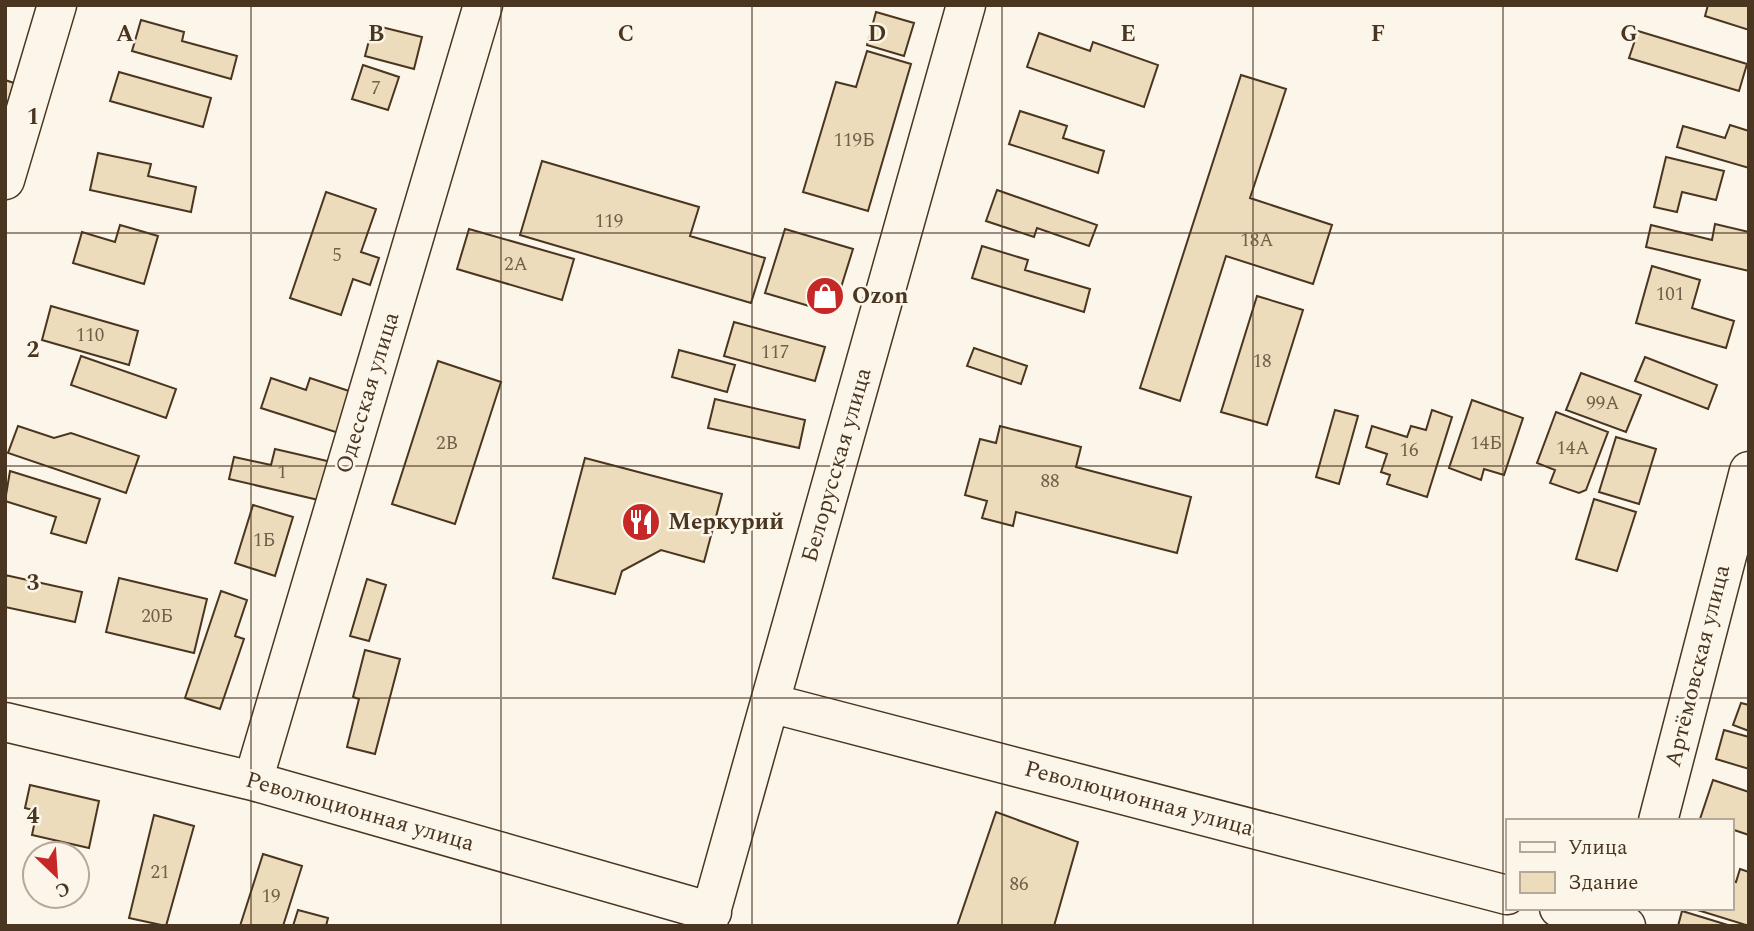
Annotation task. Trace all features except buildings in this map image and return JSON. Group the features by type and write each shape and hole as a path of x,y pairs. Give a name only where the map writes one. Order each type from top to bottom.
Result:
{"street":[{"path":"5,180 57,5"},
{"name":"Одесская улица","path":"253,781 483,5"},
{"name":"Белорусская улица","path":"710,919 966,5"},
{"name":"Артёмовская улица","path":"1659,819 1749,471"},
{"name":"Революционная улица","path":"770,703 1506,895"},
{"name":"Революционная улица","path":"5,722 253,781 710,919"},
{"path":"1567,910 1629,926"}],"place":[{"name":"Ozon","path":"825,296"},
{"name":"Меркурий","path":"641,522"}]}
